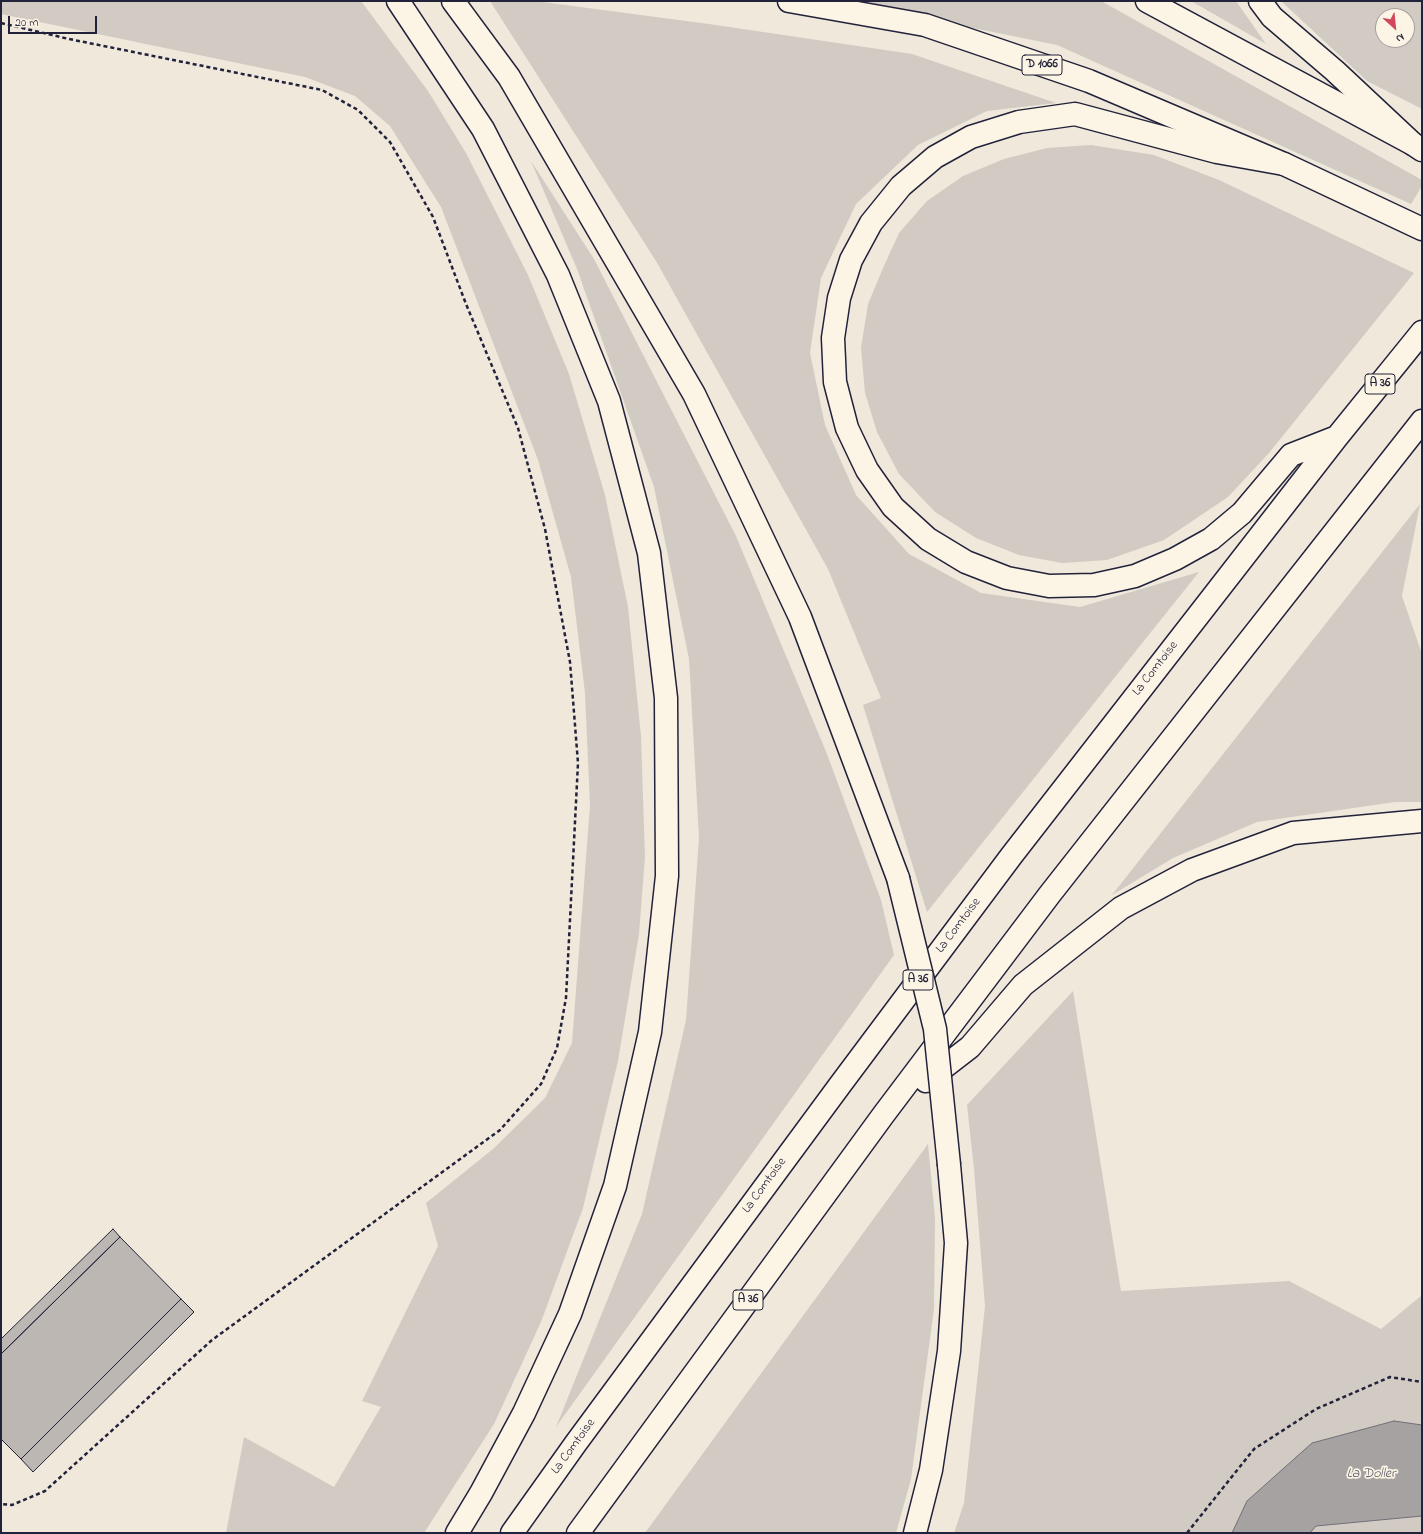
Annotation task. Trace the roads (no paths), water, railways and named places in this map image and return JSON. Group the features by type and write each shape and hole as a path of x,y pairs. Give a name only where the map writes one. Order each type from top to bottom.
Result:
{"highway":[{"path":"398,1 483,129 558,275 609,401 649,554 666,698 667,876 650,1032 615,1186 570,1314 524,1414 481,1493 457,1533"},
{"path":"453,1 509,77 694,394 800,617 898,878 936,1029 956,1243 949,1351 931,1470 915,1533"},
{"name":"D 1066","path":"789,1 925,25 1088,81 1284,164 1422,229"},
{"path":"1147,1 1417,147"},
{"path":"1260,1 1272,17 1335,71 1417,147"},
{"path":"1284,164 1217,152 1075,114 1019,122 971,137 935,158 901,186 871,223 851,260 839,298 833,338 835,382 847,428 866,470 893,508 928,539 966,562 1007,578 1049,586 1094,585 1135,576 1175,559 1212,539 1242,513 1291,455 1338,436"},
{"name":"La Comtoise","path":"512,1533 576,1443 840,1085 1012,855 1338,436 1422,332"},
{"name":"A 36","path":"578,1533 884,1114 1050,894 1422,421"},
{"path":"884,1114 970,1047 1023,985 1121,908 1192,870 1293,833 1422,821"}],"water":[{"name":"La Doller","path":"1394,1421 1422,1425 1422,1516 1316,1526 1310,1533 1232,1533 1247,1501 1312,1443"}]}
